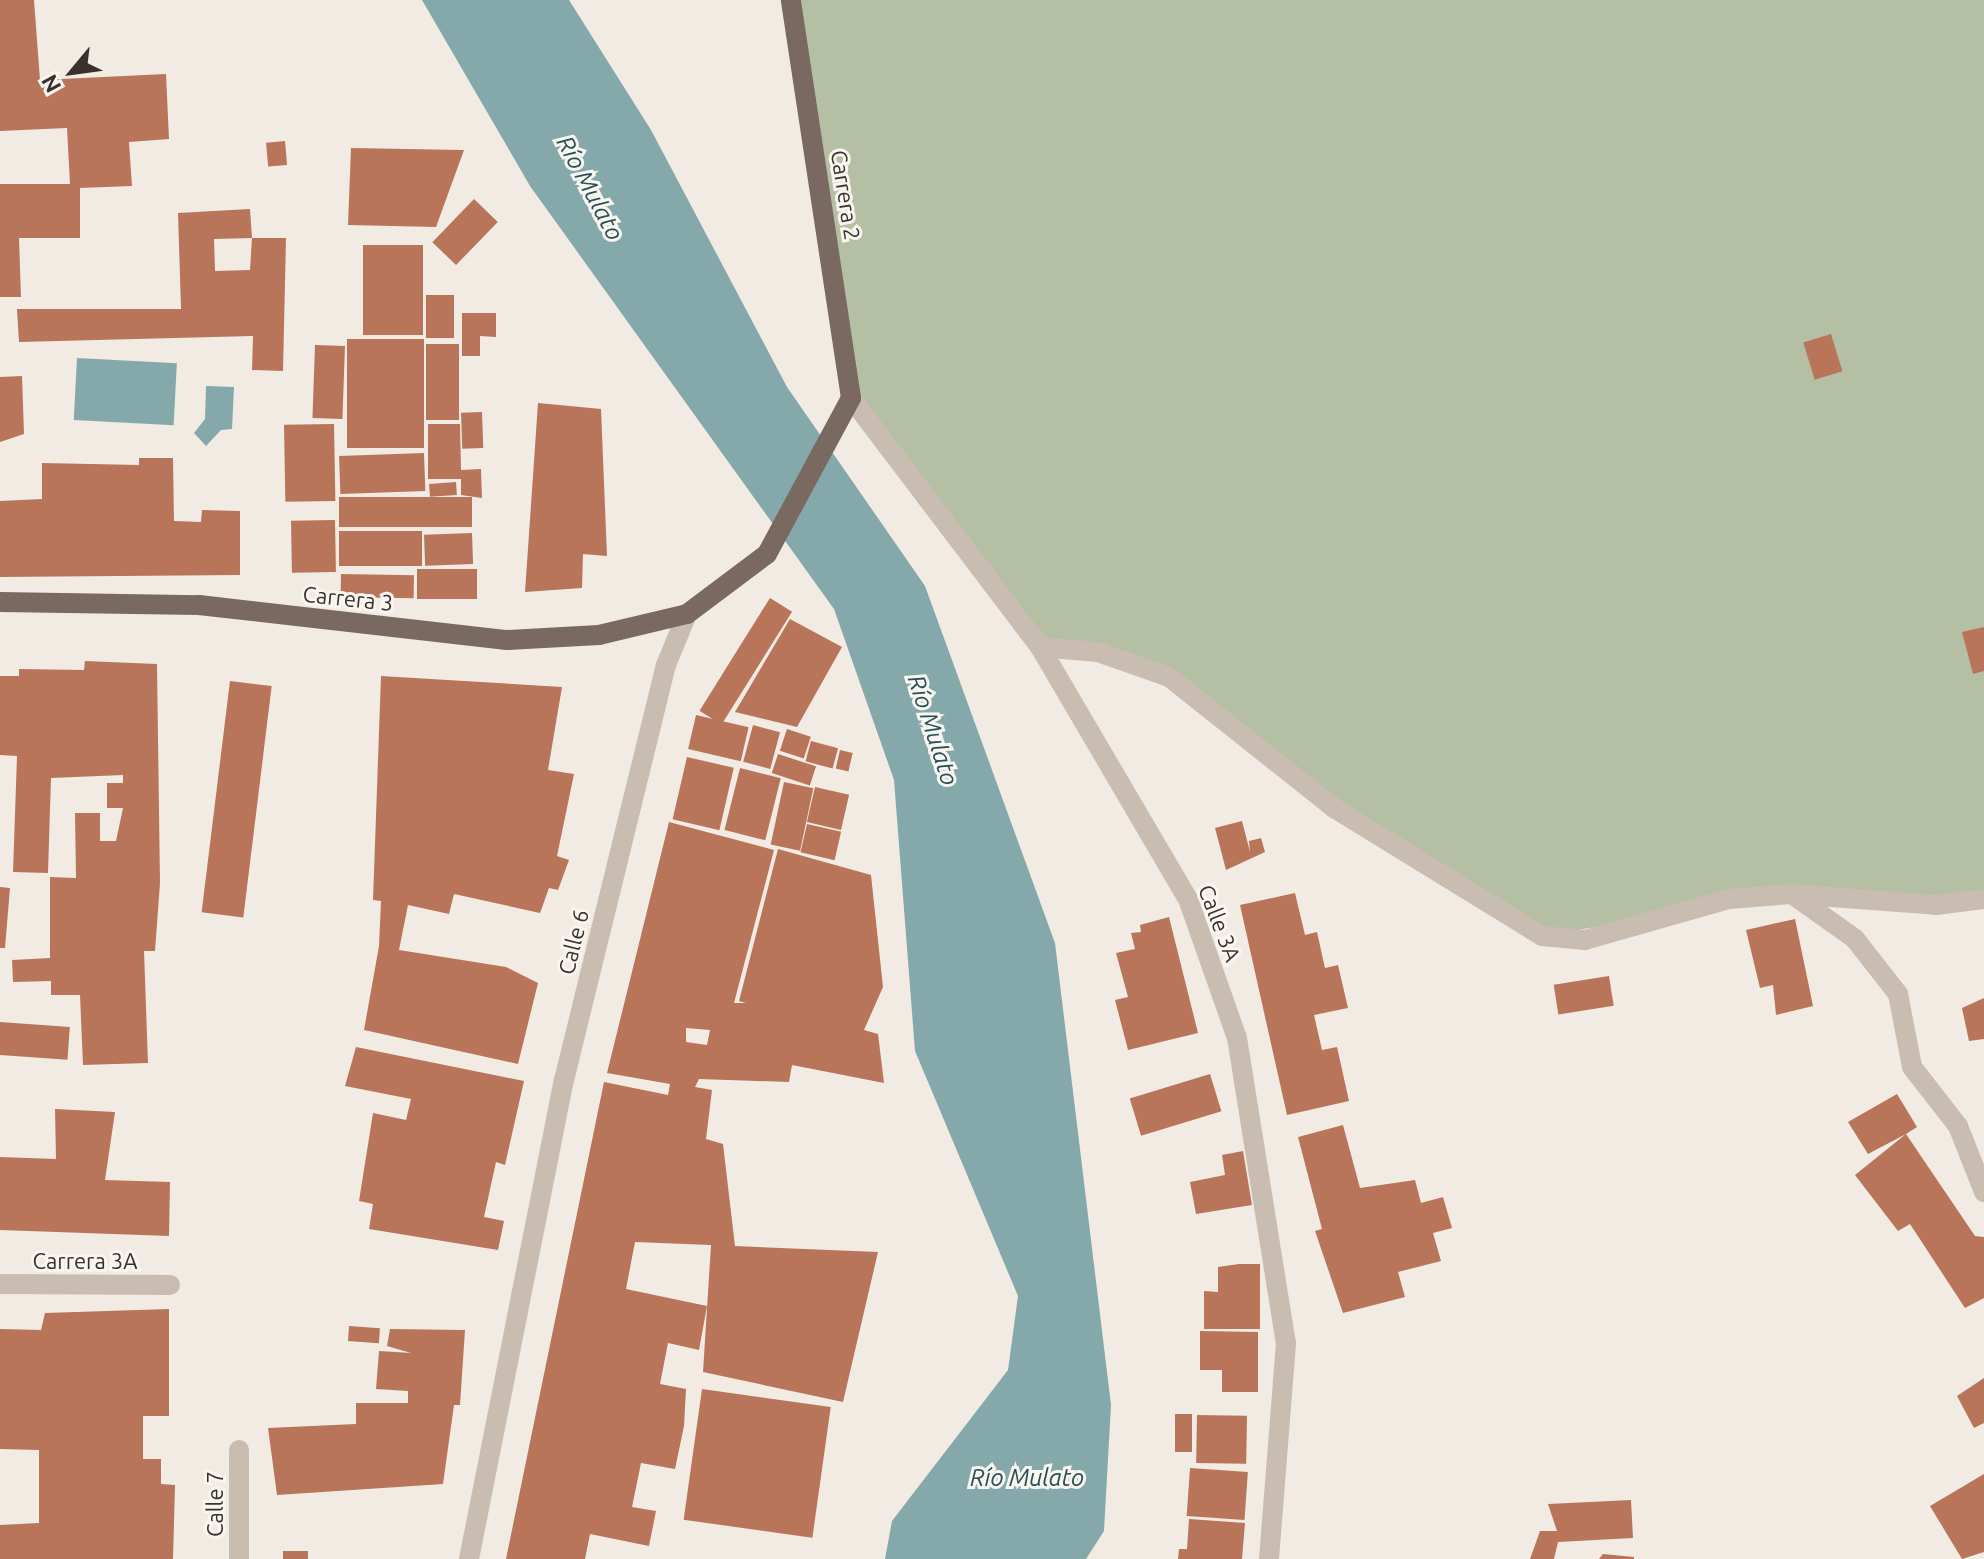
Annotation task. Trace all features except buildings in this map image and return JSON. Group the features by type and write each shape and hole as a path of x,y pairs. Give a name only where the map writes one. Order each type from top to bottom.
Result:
{"main road":[{"name":"Carrera 2","path":"791,0 851,398"},
{"path":"687,614 767,554 844,422 851,398"},
{"name":"Carrera 3","path":"0,602 199,605 507,640 599,635 687,614"}],"street":[{"name":"Calle 3A","path":"851,398 1040,647 1188,899 1237,1038 1286,1343 1269,1559"},
{"name":"Calle 6","path":"469,1559 564,1080 666,665 687,614"},
{"path":"1040,647 1098,652 1169,677 1334,808 1542,936 1585,940 1729,899 1791,894 1936,905 1984,899"},
{"path":"1791,894 1855,939 1898,994 1912,1067 1958,1126 1984,1192"},
{"name":"Carrera 3A","path":"0,1284 170,1285"},
{"name":"Calle 7","path":"239,1450 239,1559"}],"green space":[{"path":"791,0 1984,0 1984,899 1791,894 1542,936 1334,808 1169,677 1040,647 851,398"}],"water":[{"name":"Río Mulato","path":"422,0 569,0 651,130 787,387 925,586 1055,943 1111,1405 1104,1531 1086,1559 885,1559 892,1521 1008,1370 1018,1296 915,1051 894,780 834,609 530,186"},
{"path":"77,358 177,363 174,425 74,420"},
{"path":"206,386 234,387 232,429 221,430 206,446 194,433 205,419"}]}
